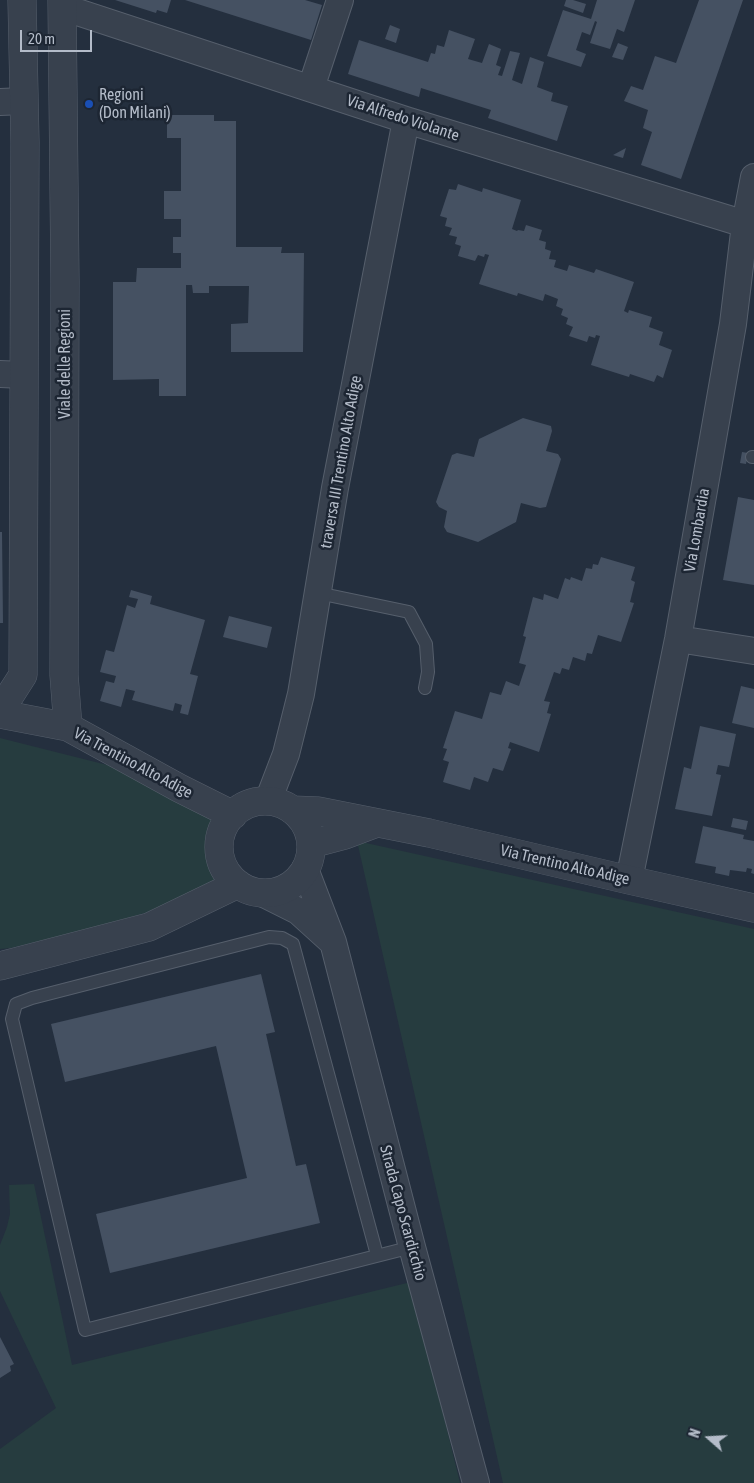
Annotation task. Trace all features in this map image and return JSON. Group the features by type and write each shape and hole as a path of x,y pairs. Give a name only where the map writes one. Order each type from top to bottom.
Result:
{"street":[{"path":"311,88 340,0"},
{"path":"0,712 23,675 12,375 12,102 22,3 62,4"},
{"name":"Via Alfredo Violante","path":"62,4 406,120 745,224"},
{"name":"Viale delle Regioni","path":"62,4 65,281 64,675 68,727"},
{"name":"traversa III Trentino Alto Adige","path":"280,806 303,685 335,488 406,120"},
{"name":"Via Lombardia","path":"629,880 744,324 745,224 754,178"},
{"path":"678,639 754,651"},
{"name":"Via Trentino Alto Adige","path":"0,712 68,727 232,815"},
{"path":"0,966 149,927 250,889 275,892 288,888 298,880 308,856 308,831 302,819 280,806 249,805 232,815 220,838 219,851 222,864 228,875 250,889 298,912 333,942"},
{"name":"Via Trentino Alto Adige","path":"280,806 318,811 439,836 754,908"},
{"path":"308,856 345,835 377,823"},
{"name":"Strada Capo Scardicchio","path":"308,856 333,942 412,1247 476,1483"}],"lane":[{"path":"318,593 409,612 426,644 428,672 425,688"},
{"path":"377,1255 293,944 282,938 269,937 32,998 16,1004 12,1019 85,1330 412,1247"}],"green space":[{"path":"0,738 127,770 215,818 206,854 209,869 219,881 155,910 87,930 0,949"},
{"path":"357,841 754,929 754,1483 503,1483"},
{"path":"34,1184 72,1365 411,1282 460,1483 0,1483 0,1449 56,1408 0,1291 0,1245 10,1214 9,1185"}],"building":[{"path":"115,0 171,0 167,13 157,10 156,13"},
{"path":"185,0 305,0 322,5 311,40"},
{"path":"566,0 586,4 583,13 564,6"},
{"path":"597,0 635,0 624,32 617,29 610,49 590,43 597,22 595,21 590,35 582,32 576,50 586,54 581,67 547,56 563,10 591,19"},
{"path":"699,0 743,0 681,179 641,165 652,132 643,128 648,110 624,101 631,86 643,90 655,56 676,63"},
{"path":"390,25 400,29 396,43 385,39"},
{"path":"449,30 475,39 468,59 482,63 489,44 501,49 496,65 501,67 498,75 502,76 510,51 520,53 512,80 522,84 530,57 544,62 537,87 553,93 551,101 568,106 557,141 488,118 491,110 421,88 419,97 348,74 359,40 428,62 431,53 435,54 437,45 444,47"},
{"path":"618,43 628,47 623,60 612,57"},
{"path":"167,115 214,115 214,121 236,121 236,247 282,247 281,253 304,253 303,352 231,352 231,324 248,323 249,286 209,286 209,293 193,293 192,285 186,285 186,396 159,396 159,379 113,380 113,282 136,282 137,268 181,268 181,253 173,253 173,237 181,237 181,219 164,219 164,191 181,191 181,138 167,138"},
{"path":"626,148 623,158 613,155"},
{"path":"458,184 482,192 483,188 521,200 512,229 524,231 526,225 542,230 539,240 546,242 545,249 551,251 549,259 556,260 554,267 567,271 569,265 594,273 596,269 634,282 624,311 628,313 629,310 652,317 649,327 663,332 659,345 672,350 663,378 657,375 654,382 630,374 629,377 591,365 600,336 596,335 595,338 589,336 587,342 569,336 573,327 566,324 568,318 561,315 563,309 556,306 558,299 545,294 543,301 518,293 517,296 479,284 489,255 485,254 484,257 478,255 475,261 458,256 461,246 455,244 457,237 449,235 452,228 445,226 447,218 440,216 449,189 456,190"},
{"path":"523,418 551,426 552,431 546,451 558,454 561,459 546,507 540,508 521,503 516,522 478,542 447,532 444,527 447,511 439,507 436,502 452,455 457,453 474,457 479,439"},
{"path":"742,452 748,453 746,464 740,463"},
{"path":"738,497 754,500 754,585 723,580"},
{"path":"0,532 2,532 3,623 0,623"},
{"path":"601,557 635,567 631,580 635,582 630,602 634,603 621,642 598,635 592,654 587,653 585,661 573,657 569,670 562,668 560,674 554,672 544,701 550,702 547,713 551,714 539,752 510,742 508,748 511,749 503,771 493,768 488,782 474,777 470,790 443,782 449,762 443,760 447,749 443,748 455,711 482,719 490,692 501,695 506,681 519,686 526,665 519,663 526,637 523,636 533,597 543,600 544,594 558,599 565,578 570,580 571,577 582,581 586,568 592,569 593,564 598,565"},
{"path":"131,590 152,596 150,604 205,620 190,674 198,676 188,715 180,713 182,705 175,703 173,711 132,700 135,691 126,689 121,707 100,701 106,681 114,683 116,676 100,672 106,650 114,652 127,605 135,608 138,599 129,597"},
{"path":"229,616 272,627 267,648 223,637"},
{"path":"741,686 754,689 754,728 732,723"},
{"path":"700,726 736,734 729,767 718,765 716,774 721,775 712,816 675,809 684,767 691,769"},
{"path":"733,818 748,821 746,830 731,827"},
{"path":"703,826 744,835 743,839 754,841 754,874 751,873 752,869 747,868 746,872 730,870 729,876 715,873 716,867 695,863"},
{"path":"261,974 275,1032 266,1034 296,1166 306,1164 320,1223 110,1273 96,1214 247,1178 216,1046 65,1082 51,1024"},
{"path":"0,1337 14,1364 10,1366 11,1371 0,1378"}],"place":[{"name":"Regioni (Don Milani)","path":"89,104"}]}
